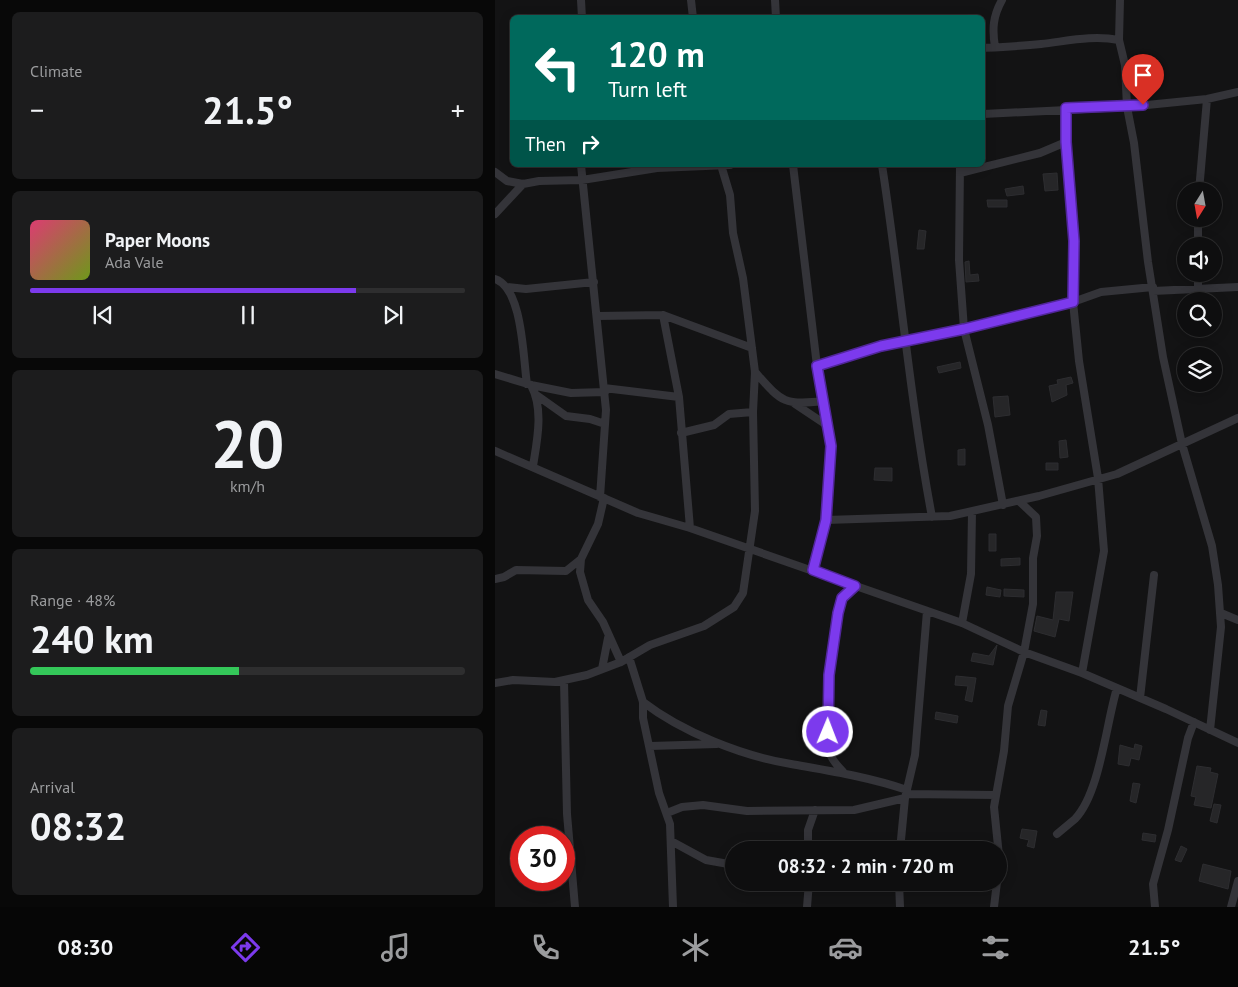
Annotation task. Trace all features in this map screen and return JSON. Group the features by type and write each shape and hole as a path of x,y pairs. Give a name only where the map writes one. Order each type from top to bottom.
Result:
{"street":[{"path":"581,0 582,15"},
{"path":"691,0 693,15"},
{"path":"775,0 776,15"},
{"path":"995,47 993,23 995,12 1002,0"},
{"path":"1120,0 1119,40 1125,65 1127,107 1134,143 1148,262 1171,401 1212,546 1221,613 1210,730"},
{"path":"985,48 1039,44 1103,36 1119,40"},
{"path":"985,114 1066,108 1127,107 1207,98 1238,92"},
{"path":"1200,182 1207,98"},
{"path":"1066,108 1066,142 1074,241 1073,302 1079,361 1098,478 1104,551 1082,674"},
{"path":"985,164 1040,152 1066,142"},
{"path":"581,167 605,390 605,424 602,497 598,524 581,559 580,572 584,590 603,622 621,662"},
{"path":"495,172 507,181 523,184 539,181 582,180 657,168 678,167"},
{"path":"495,684 513,680 564,681 602,669 621,662 650,645 703,626 734,607 743,593 755,511 753,412 755,372 743,278 733,233 730,195 722,167"},
{"path":"793,167 817,366 831,446 826,520 813,570"},
{"path":"882,167 907,342 918,441 931,516"},
{"path":"960,169 959,260 964,329 989,432 1003,505"},
{"path":"495,214 523,184"},
{"path":"495,279 507,288 518,316 529,385 535,394 566,416 590,419 605,424"},
{"path":"507,288 594,282"},
{"path":"1198,282 1198,290"},
{"path":"817,366 866,350 964,329 1073,302 1101,292 1153,289 1198,290 1238,287"},
{"path":"598,316 663,315 752,348"},
{"path":"663,315 679,397 690,528"},
{"path":"755,372 783,399 795,404 828,426"},
{"path":"495,374 529,385 571,393 605,390 679,397"},
{"path":"533,466 538,428 535,394"},
{"path":"795,404 823,401"},
{"path":"681,433 714,425 729,414 753,412"},
{"path":"826,520 950,516 1019,501 1037,505 1098,478 1117,474 1238,418"},
{"path":"495,451 638,513 690,528 813,570 961,624 1024,652 1117,688 1238,743"},
{"path":"1019,501 1037,505"},
{"path":"997,841 994,807 995,795 1011,690 1024,652 1033,604 1033,558 1037,536 1037,505"},
{"path":"961,624 971,574 972,512"},
{"path":"495,579 504,577 516,570 566,571 581,559"},
{"path":"1140,698 1154,575"},
{"path":"844,773 830,756 827,721 829,675 842,598 855,586"},
{"path":"901,841 906,794 915,755 927,611"},
{"path":"1221,613 1238,620"},
{"path":"602,669 609,638"},
{"path":"629,657 643,702 643,718 659,794 667,813 671,841 673,907"},
{"path":"564,681 567,814 575,907"},
{"path":"1057,834 1075,818 1090,791 1098,771 1117,688"},
{"path":"643,702 670,720 719,744 789,764 844,773 906,794"},
{"path":"1155,907 1153,884 1168,830 1188,738 1194,722"},
{"path":"650,746 719,744"},
{"path":"667,813 682,807 703,805 747,811 854,810 906,794 995,795"},
{"path":"807,841 808,830 815,810"},
{"path":"671,841 706,860 725,863"},
{"path":"1231,907 1238,881"},
{"path":"807,907 808,891"},
{"path":"899,891 900,907"},
{"path":"994,907 996,891"}],"building":[{"path":"1057,173 1058,190 1045,191 1043,174"},
{"path":"1023,186 1024,194 1007,196 1005,189"},
{"path":"987,200 1007,200 1007,207 988,207"},
{"path":"919,230 926,231 924,249 917,249"},
{"path":"969,261 970,275 978,274 979,281 966,282 965,262"},
{"path":"960,362 961,368 939,373 937,367"},
{"path":"1071,377 1073,383 1066,385 1067,395 1052,402 1049,386 1058,384 1057,380"},
{"path":"1008,396 1010,415 995,417 993,397"},
{"path":"1066,440 1068,457 1060,458 1059,441"},
{"path":"965,449 965,465 958,465 958,450"},
{"path":"1046,463 1058,463 1058,470 1046,470"},
{"path":"875,468 892,468 892,481 874,480"},
{"path":"989,534 996,534 996,551 989,551"},
{"path":"1020,558 1020,565 1001,566 1001,559"},
{"path":"987,587 1001,590 1000,597 986,595"},
{"path":"1004,589 1024,590 1024,597 1004,596"},
{"path":"1056,592 1073,592 1069,621 1059,619 1055,637 1034,631 1037,616 1053,620"},
{"path":"997,645 993,665 971,661 973,653 989,656"},
{"path":"956,676 976,678 972,702 965,700 968,686 955,685"},
{"path":"1041,710 1047,711 1045,726 1038,725"},
{"path":"936,712 958,716 957,723 935,719"},
{"path":"1135,744 1142,746 1139,760 1131,758 1129,766 1118,764 1120,745 1134,749"},
{"path":"1197,766 1211,768 1210,772 1218,774 1211,808 1194,805 1196,797 1191,796"},
{"path":"1133,783 1140,784 1136,803 1130,801"},
{"path":"1214,804 1221,805 1217,823 1210,821"},
{"path":"1022,829 1037,831 1034,848 1027,846 1029,840 1020,838"},
{"path":"1143,833 1156,835 1155,842 1142,840"},
{"path":"1181,846 1187,849 1181,862 1175,860"},
{"path":"1203,864 1231,871 1228,889 1199,881"}],"route":[{"path":"828,732 829,675 838,613 842,598 846,592 855,586 813,570 826,520 827,474 831,446 817,366 881,346 964,329 1073,302 1074,241 1071,224 1066,142 1066,108 1143,105"}]}
